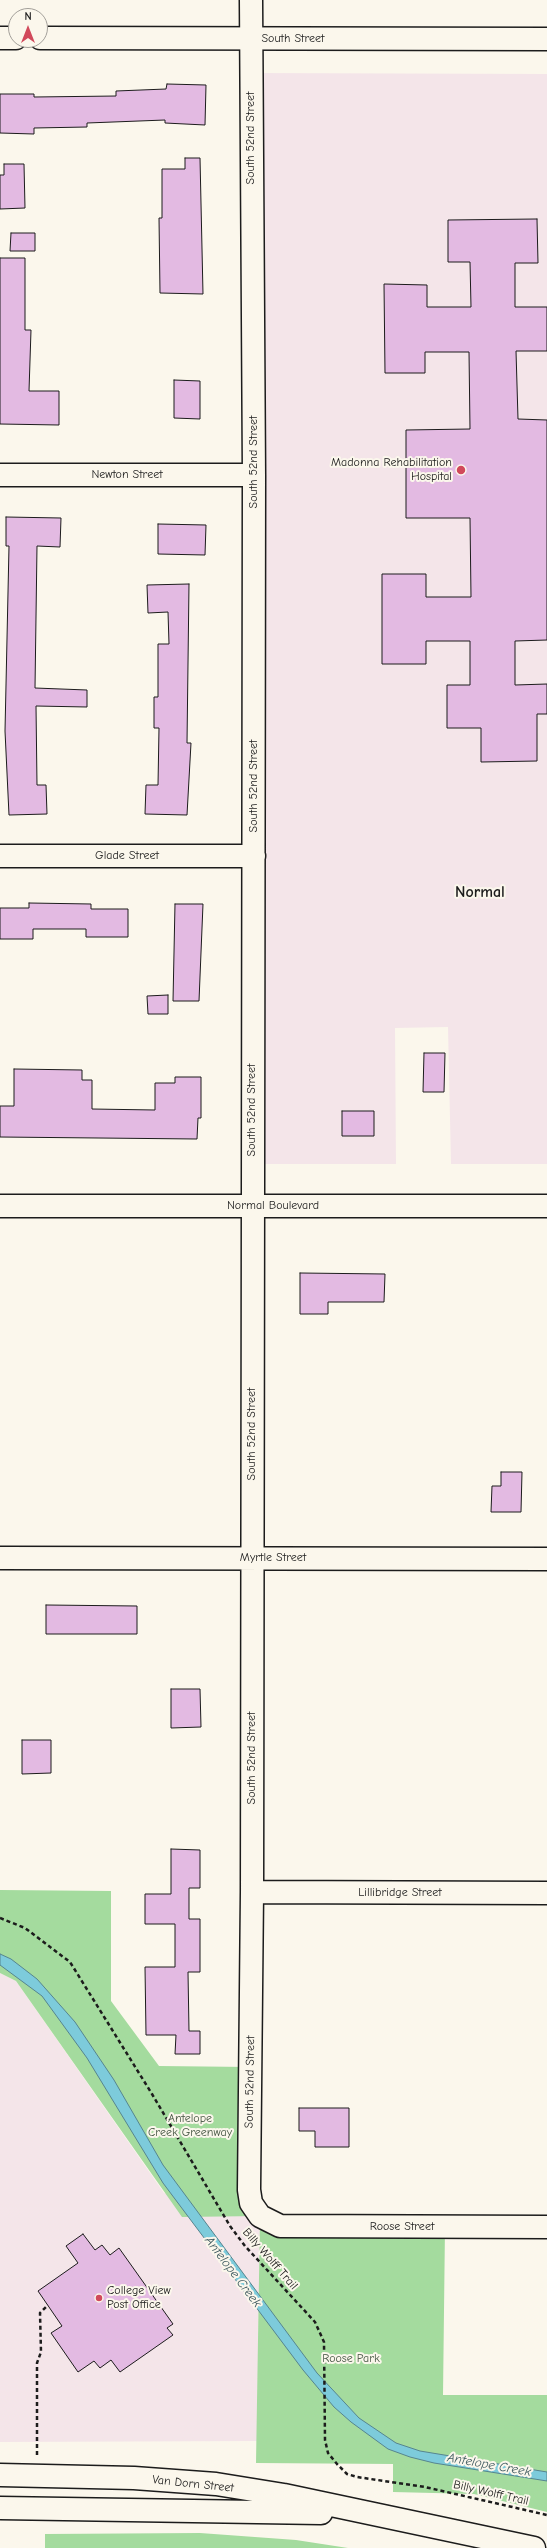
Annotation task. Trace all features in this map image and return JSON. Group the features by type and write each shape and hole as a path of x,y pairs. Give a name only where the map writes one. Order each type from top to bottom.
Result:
{"street":[{"name":"South 52nd Street","path":"251,0 250,39 254,475 254,856 252,1206 252,1892 249,2190 252,2203 260,2216"},
{"name":"South Street","path":"48,38 547,39"},
{"name":"Newton Street","path":"0,475 254,475"},
{"name":"Glade Street","path":"0,856 254,856"},
{"name":"Normal Boulevard","path":"0,1206 547,1206"},
{"name":"Myrtle Street","path":"0,1558 547,1559"},
{"name":"Lillibridge Street","path":"252,1892 547,1893"},
{"name":"Roose Street","path":"260,2216 274,2224 291,2227 547,2227"},
{"name":"Van Dorn Street","path":"0,2475 134,2478 216,2484 284,2495 534,2548"},
{"name":"Van Dorn Street","path":"0,2508 384,2516"}],"path":[{"name":"Billy Wolff Trail","path":"0,1918 25,1928 70,1962 152,2094 226,2220 245,2246 315,2322 322,2337 324,2354 324,2440 328,2453 347,2474 357,2477 425,2487 493,2501 547,2516"},
{"path":"37,2459 37,2363 41,2352 40,2312 48,2305"}],"shaded area":[{"name":"Madonna Rehabilitation Hospital","path":"251,73 547,74 547,1164 451,1164 448,1027 395,1028 396,1164 252,1164"},
{"path":"0,1973 16,1981 164,2193 260,2216 257,2441 0,2442"}],"green space":[{"name":"Antelope Creek Greenway","path":"0,1890 111,1891 111,2001 159,2066 250,2067 260,2216 182,2217 16,1981 0,1973"},
{"name":"Roose Park","path":"260,2216 445,2227 443,2395 547,2395 547,2512 474,2494 393,2492 393,2464 256,2463"},
{"path":"200,2533 296,2540 348,2548 45,2548 45,2534"}],"water":[{"name":"Antelope Creek","path":"0,1954 11,1959 37,1979 75,2022 114,2080 163,2165 317,2373 359,2418 396,2443 420,2451 547,2472 547,2481 434,2463 410,2457 388,2449 351,2422 334,2407 303,2370 163,2183 87,2058 42,1996 0,1965"}],"building":[{"path":"167,84 206,85 205,125 165,123 165,120 87,123 87,127 34,128 34,134 0,133 0,94 34,94 34,97 116,96 116,91 166,89"},
{"path":"185,158 200,158 203,294 160,293 159,218 162,218 162,169 185,169"},
{"path":"4,164 24,164 25,208 0,209 0,175 4,175"},
{"name":"Madonna Rehabilitation Hospital","path":"537,219 538,263 515,263 515,307 547,307 547,351 516,351 518,419 547,420 547,640 515,641 515,685 547,684 547,714 537,714 537,761 481,762 481,728 447,728 447,685 470,685 470,641 426,641 426,664 382,664 382,574 426,574 426,597 471,597 470,518 406,518 406,430 470,429 469,352 425,352 425,373 385,373 384,284 427,285 427,307 471,307 470,262 448,262 448,220"},
{"path":"11,233 35,233 35,251 10,251"},
{"path":"0,258 25,258 25,330 31,330 29,391 59,391 59,425 0,424"},
{"path":"174,380 200,381 200,419 174,418"},
{"path":"6,517 61,518 60,547 37,546 35,688 87,690 87,707 36,706 37,785 46,785 47,814 9,815 5,731 9,546 6,546"},
{"path":"158,524 206,525 205,555 158,554"},
{"path":"189,584 187,743 191,743 187,815 145,814 146,785 158,785 159,728 154,728 154,697 158,697 158,644 169,644 168,612 148,613 147,585"},
{"path":"29,903 91,904 91,909 128,909 128,937 86,937 86,929 33,929 33,939 0,939 0,908 29,908"},
{"path":"175,904 203,904 199,1001 173,1001"},
{"path":"168,995 168,1014 148,1014 147,996"},
{"path":"424,1053 445,1053 444,1092 423,1092"},
{"path":"14,1069 82,1070 82,1080 92,1080 92,1109 155,1110 155,1083 175,1083 175,1077 201,1077 201,1118 198,1118 197,1139 0,1137 0,1106 14,1106"},
{"path":"342,1111 374,1111 374,1136 342,1136"},
{"path":"300,1273 385,1274 384,1302 328,1302 328,1314 300,1314"},
{"path":"501,1472 522,1472 521,1512 491,1512 492,1486 501,1486"},
{"path":"46,1605 137,1606 137,1634 46,1634"},
{"path":"171,1689 200,1689 201,1727 171,1728"},
{"path":"22,1740 51,1740 51,1773 22,1774"},
{"path":"171,1849 200,1850 200,1888 189,1888 189,1919 200,1919 200,1972 188,1972 189,2031 200,2031 200,2054 175,2054 176,2035 146,2035 145,1967 175,1967 175,1924 145,1924 145,1894 171,1894"},
{"path":"299,2108 349,2108 349,2147 315,2147 315,2131 299,2131"},
{"name":"College View Post Office","path":"83,2234 95,2250 102,2245 110,2255 119,2248 173,2324 167,2328 173,2335 120,2372 111,2360 100,2368 94,2361 78,2372 51,2333 62,2326 38,2291 78,2263 66,2246"}],"place":[{"name":"Madonna Rehabilitation Hospital","path":"461,470"},
{"name":"College View Post Office","path":"99,2298"}],"district":[{"name":"Normal","path":"480,892"}]}
